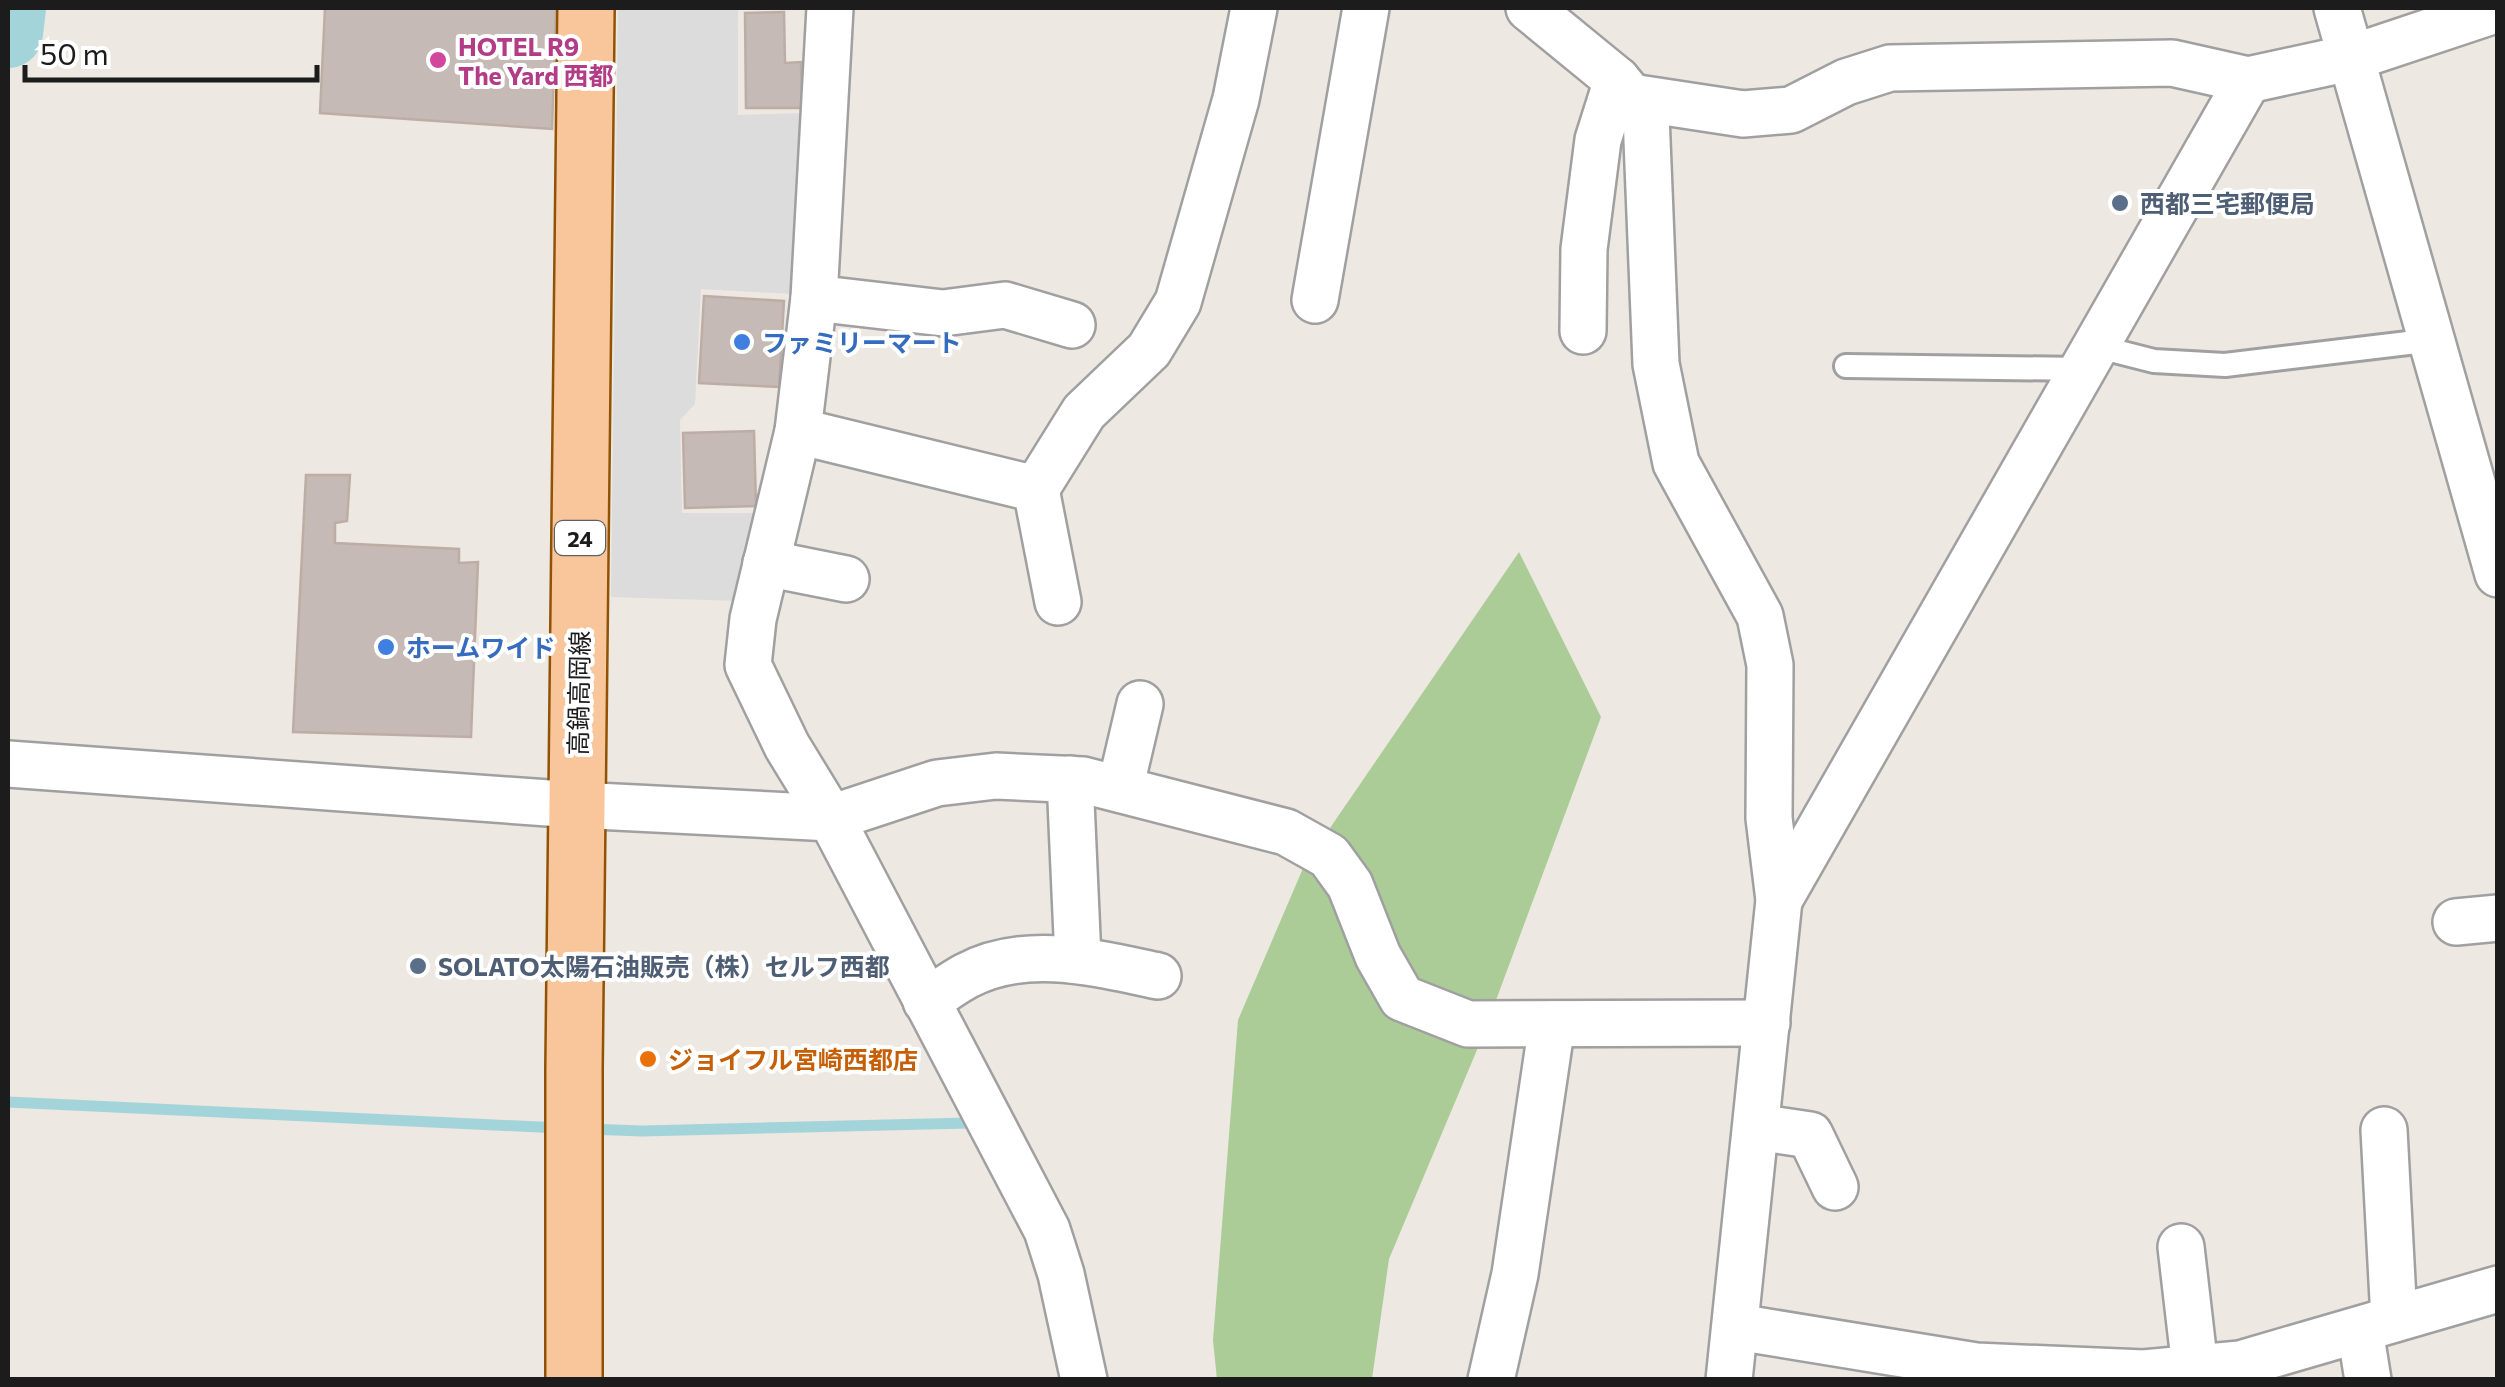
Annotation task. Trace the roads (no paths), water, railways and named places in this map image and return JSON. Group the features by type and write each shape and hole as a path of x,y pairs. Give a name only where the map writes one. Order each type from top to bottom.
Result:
{"main road":[{"name":"高鍋高岡線","path":"574,1380 576,805 586,8"}],"street":[{"path":"830,8 814,298 798,432 752,619 748,665 787,746 831,818 1047,1230 1061,1274 1084,1380"},
{"path":"1058,602 1036,489 1084,412 1150,350 1178,302 1236,99 1254,8"},
{"path":"1315,300 1366,8"},
{"path":"1529,8 1624,89 1646,115 1656,364 1676,462 1760,616 1770,666 1769,818 1779,900 1729,1380"},
{"path":"2337,8 2433,340 2479,433 2498,574"},
{"path":"1624,89 1743,114 1791,110 1846,82 1890,68 2172,63 2248,80 2354,57 2498,9"},
{"path":"1779,900 2248,80"},
{"path":"1583,330 1584,248 1598,140 1624,89"},
{"path":"814,298 943,313 1004,305 1072,325"},
{"path":"798,432 1036,489"},
{"path":"766,562 846,579"},
{"path":"1120,789 1140,704"},
{"path":"8,764 576,805 831,818 937,783 996,776 1070,779 1286,832 1329,856 1350,885 1378,956 1402,998 1468,1024 1767,1023"},
{"path":"1070,779 1078,960"},
{"path":"926,1001 969,974 1012,960 1078,960 1158,976"},
{"path":"1490,1380 1515,1274 1552,1024"},
{"path":"1756,1127 1810,1135 1835,1187"},
{"path":"2368,1380 2377,1324 2384,1130"},
{"path":"2181,1247 2195,1368"},
{"path":"1736,1327 1884,1365 2144,1374 2240,1364 2498,1289"}],"lane":[{"path":"1846,366 2089,358 2225,366 2433,340"}],"waterway":[{"path":"8,33 11,8"},
{"path":"8,1102 560,1128"},
{"path":"588,1129 969,1123"}],"place":[{"name":"HOTEL R9 The Yard 西都","path":"438,60"},
{"name":"西都三宅郵便局","path":"2120,203"},
{"name":"ファミリーマート","path":"742,342"},
{"name":"ホームワイド","path":"386,647"},
{"name":"SOLATO太陽石油販売（株）セルフ西都","path":"418,966"},
{"name":"ジョイフル宮崎西都店","path":"648,1059"}]}
